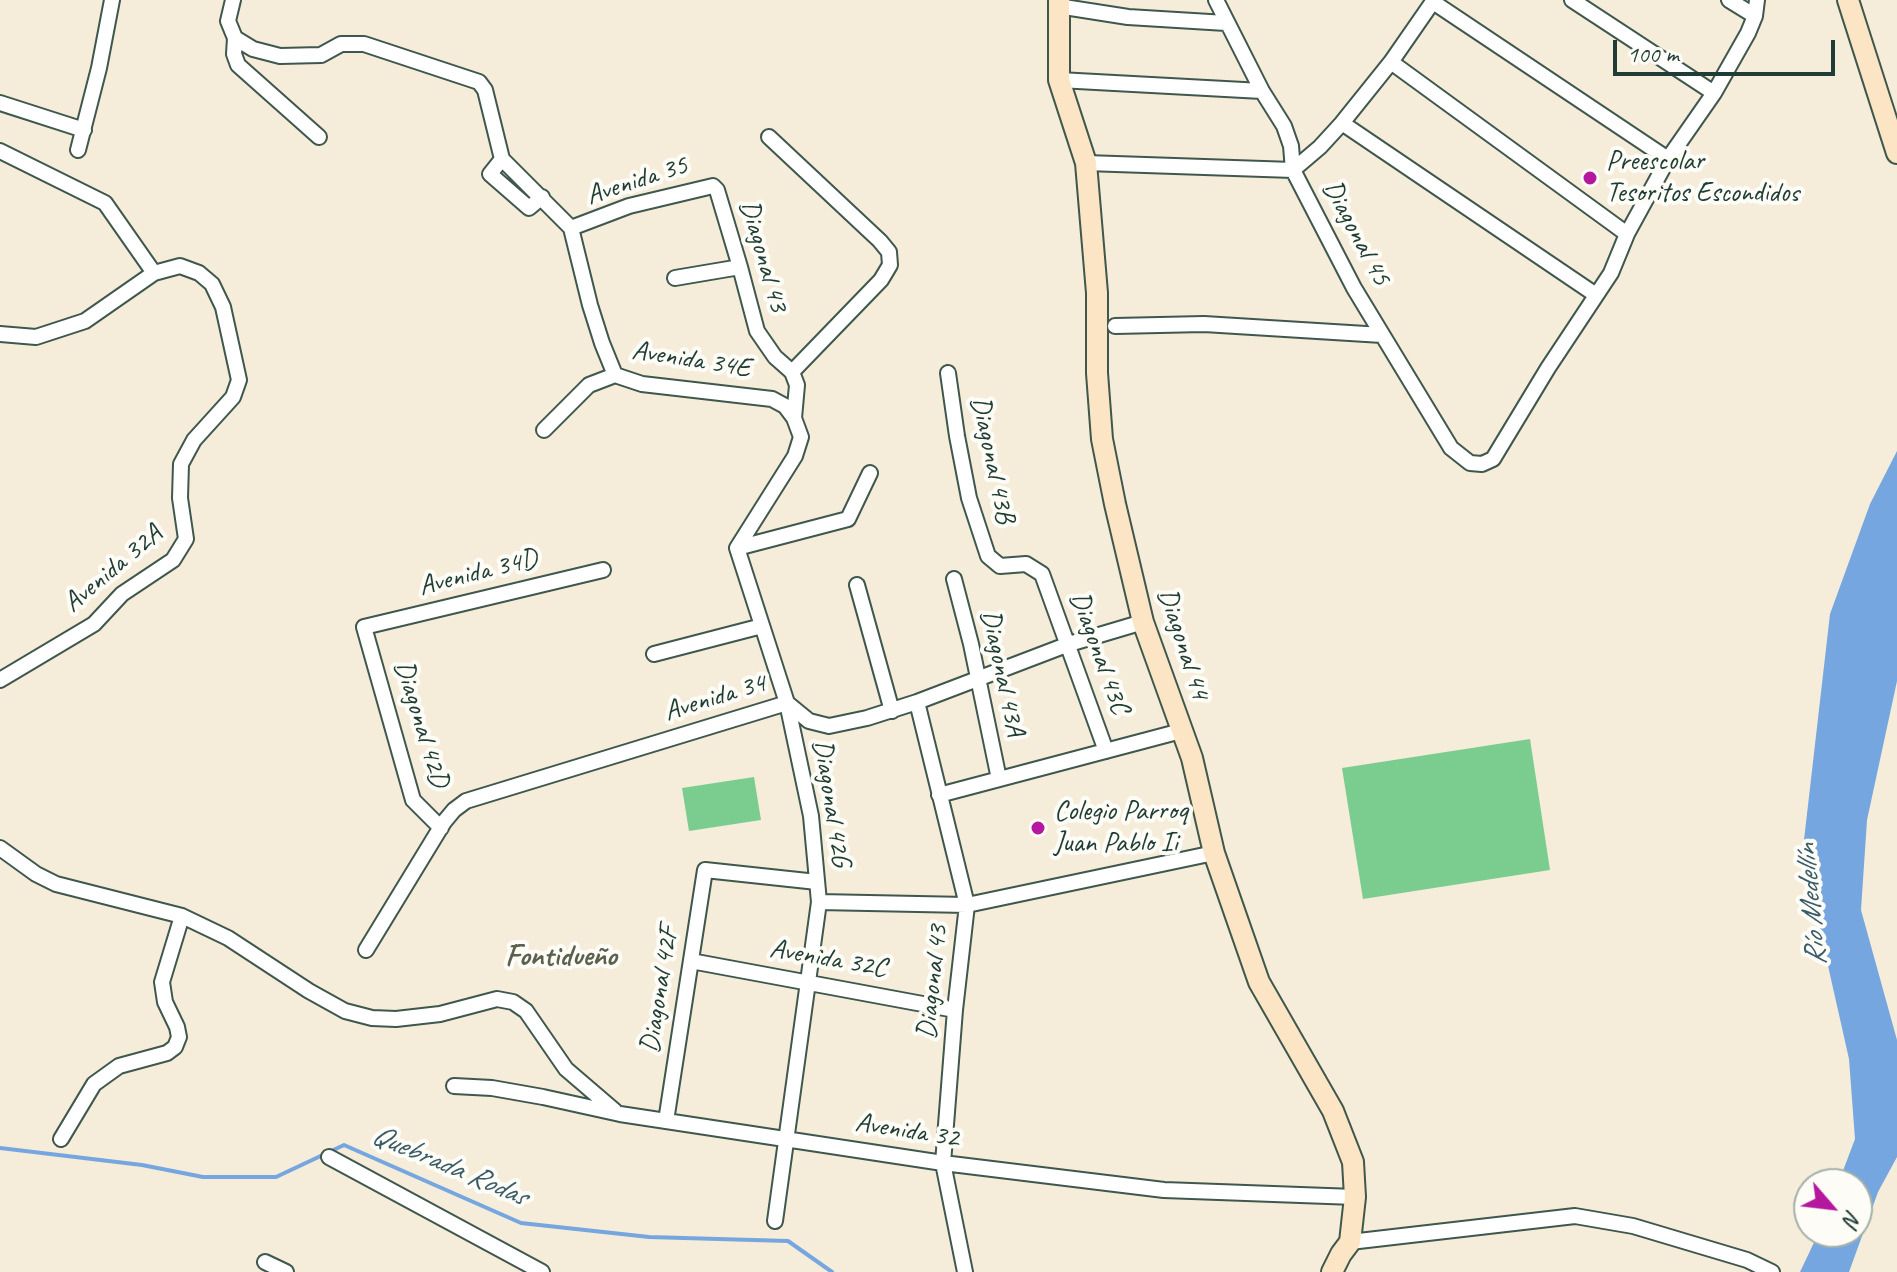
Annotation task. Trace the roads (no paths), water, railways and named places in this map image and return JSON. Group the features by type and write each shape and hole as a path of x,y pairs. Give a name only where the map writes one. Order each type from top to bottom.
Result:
{"main road":[{"path":"1848,0 1897,153"},
{"name":"Diagonal 44","path":"1059,3 1059,80 1086,163 1097,293 1097,373 1102,439 1115,504 1143,622 1192,758 1214,853 1259,982 1333,1111 1353,1162 1355,1197 1350,1242 1332,1272"}],"street":[{"path":"78,150 112,0"},
{"path":"1086,163 1293,170 1288,134 1262,91 1216,0"},
{"path":"1572,0 1714,93"},
{"path":"1729,0 1755,16"},
{"path":"1342,123 1596,295 1611,273 1627,234 1668,159 1714,93 1755,16 1757,0"},
{"path":"1434,1 1668,159"},
{"name":"Diagonal 45","path":"1434,1 1342,123 1293,170 1354,288 1451,448 1470,463 1482,464 1493,459 1596,295"},
{"path":"226,2 238,65 319,137"},
{"path":"1059,3 1128,17 1226,23"},
{"path":"235,38 253,49 280,56 321,55 341,44 364,44 479,82 485,90 502,159 571,228 594,318 615,375"},
{"path":"1391,62 1627,234"},
{"path":"1059,80 1262,91"},
{"path":"0,103 84,130"},
{"path":"737,548 795,456 801,437 794,418 797,385 792,372 881,280 890,265 889,252 880,241 769,137"},
{"path":"0,151 105,203 154,273 85,321 36,337 0,334"},
{"name":"Avenida 35","path":"571,228 629,206 707,185 717,190"},
{"name":"Diagonal 43","path":"717,190 757,331 775,357 792,372"},
{"name":"Avenida 32A","path":"0,680 94,624 122,594 173,560 183,548 186,539 180,498 181,464 194,440 233,397 239,380 223,307 212,284 199,273 180,266 154,273"},
{"path":"675,278 740,267"},
{"path":"1115,326 1204,324 1382,335"},
{"name":"Diagonal 43B","path":"948,373 969,498 988,556 1000,566 1026,564 1042,574"},
{"name":"Avenida 34E","path":"544,430 589,385 615,375 642,384 772,399 785,406 794,418"},
{"path":"737,548 848,519 870,473"},
{"name":"Diagonal 42G","path":"737,548 787,703 811,816 819,902 775,1221"},
{"name":"Avenida 34D","path":"364,627 603,570"},
{"name":"Diagonal 43C","path":"1042,574 1106,751"},
{"name":"Diagonal 43A","path":"954,579 999,779"},
{"path":"857,585 892,711"},
{"name":"Avenida 34","path":"366,950 441,828 454,810 466,801 787,703 809,721 829,726 892,711 1069,644 1143,622"},
{"path":"654,654 762,626"},
{"name":"Diagonal 42D","path":"364,627 413,800 441,828"},
{"name":"Diagonal 43","path":"917,702 939,795 955,846 967,905 943,1163 965,1272"},
{"path":"939,795 1181,731"},
{"path":"0,848 36,874 56,884 182,916 228,938 345,1011 372,1018 396,1019 440,1014 497,999 513,1002 526,1011 566,1069 620,1114"},
{"path":"819,902 967,905 1214,853"},
{"name":"Diagonal 42F","path":"666,1121 704,873 708,868 817,882"},
{"path":"61,1139 94,1084 119,1066 175,1047 179,1037 177,1027 165,1002 162,982 182,916"},
{"name":"Avenida 32C","path":"691,961 955,1010"},
{"name":"Avenida 32","path":"454,1086 543,1097 620,1114 943,1163 1164,1190 1355,1197"},
{"path":"329,1157 542,1272"},
{"path":"1350,1242 1575,1216 1633,1226 1747,1260 1772,1272"},
{"path":"265,1262 286,1272"}],"water":[{"path":"1897,451 1897,681 1867,820 1861,910 1897,1040 1897,1157 1873,1206 1873,1168 1844,1168 1855,1139 1849,1059 1817,917 1804,840 1830,614 1870,504"},
{"path":"1811,1248 1858,1248 1849,1272 1800,1272"}],"waterway":[{"name":"Quebrada Rodas","path":"0,1148 142,1165 203,1177 276,1177 344,1145 521,1223 649,1237 788,1241 832,1272"}],"place":[{"name":"Preescolar Tesoritos Escondidos","path":"1590,178"},
{"name":"Colegio Parroq Juan Pablo Ii","path":"1038,828"}],"district":[{"name":"Fontidueño","path":"561,957"}],"water label":[{"name":"Río Medellín","path":"1812,905"}]}
